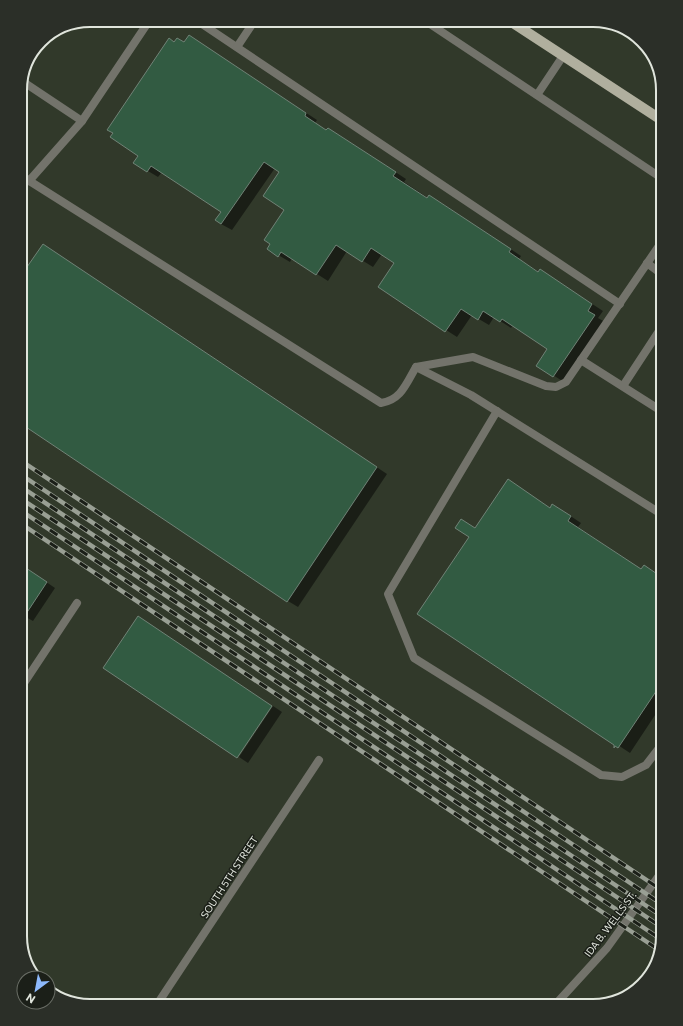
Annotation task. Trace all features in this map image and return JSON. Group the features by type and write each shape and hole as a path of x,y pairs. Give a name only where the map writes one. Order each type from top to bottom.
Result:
{"main road":[{"path":"519,27 656,116"}],"street":[{"path":"145,27 82,121 29,181 381,403 392,401 401,391 416,367 473,357 546,386 556,387 566,382 656,250"},
{"path":"206,27 620,304"},
{"path":"237,48 250,27"},
{"path":"437,27 656,174"},
{"path":"538,95 563,56"},
{"path":"27,84 82,121"},
{"path":"647,263 656,270"},
{"path":"623,386 656,336"},
{"path":"580,360 656,407"},
{"path":"416,367 472,395 656,511"},
{"path":"497,411 388,594 414,658 601,775 622,777 646,765 656,752"},
{"path":"27,678 77,603"},
{"name":"SOUTH 5TH STREET","path":"161,999 319,760"},
{"name":"IDA B. WELLS ST.","path":"561,999 608,948 656,880"}],"building":[{"path":"189,35 306,113 305,116 326,130 328,128 396,172 393,176 427,198 429,195 511,249 509,252 538,272 540,269 592,304 588,311 595,315 553,377 536,366 547,349 502,319 500,322 483,311 478,320 461,309 445,332 378,287 394,263 371,248 362,262 336,245 316,275 281,252 278,257 267,249 270,244 264,240 284,210 263,196 279,172 264,162 221,224 215,220 221,212 151,166 147,172 133,163 138,156 110,137 113,133 107,130 169,38 174,42 177,38 184,42"},
{"path":"43,244 377,467 287,602 27,428 27,267"},
{"path":"508,479 550,508 552,504 571,516 568,521 641,569 644,565 656,573 656,691 618,748 615,746 614,748 614,745 417,614 469,537 455,528 461,519 475,528"},
{"path":"27,569 47,582 27,612"},
{"path":"138,616 272,706 237,758 103,668"}],"railway":[{"path":"27,465 656,886"},
{"path":"27,479 656,900"},
{"path":"27,491 656,912"},
{"path":"27,503 656,923"},
{"path":"27,515 656,936"},
{"path":"27,528 655,947"}]}
